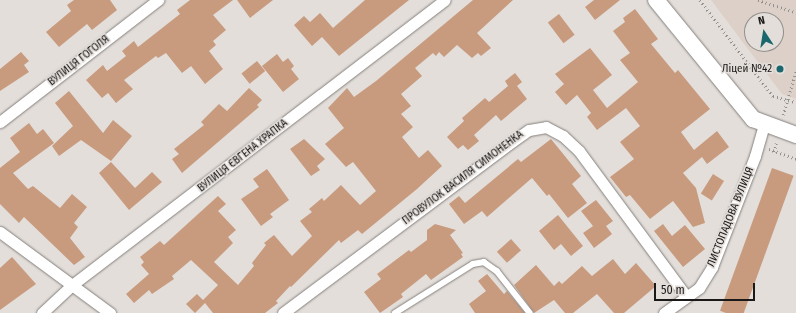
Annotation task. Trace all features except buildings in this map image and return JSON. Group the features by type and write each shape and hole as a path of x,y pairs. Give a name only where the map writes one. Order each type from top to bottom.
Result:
{"street":[{"name":"ВУЛИЦЯ ГОГОЛЯ","path":"0,122 158,0"},
{"name":"ВУЛИЦЯ ЄВГЕНА ХРАПКА","path":"42,313 72,286 445,0"},
{"path":"656,0 753,119 764,125 796,135"},
{"name":"ЛИСТОПАДОВА ВУЛИЦЯ","path":"664,313 699,288 712,267 755,156 764,125"},
{"name":"ПРОВУЛОК ВАСИЛЯ СИМОНЕНКА","path":"283,313 295,310 513,141 529,130 546,127 564,136 578,151 686,296"},
{"path":"0,232 110,313"}],"lane":[{"path":"395,313 473,264 484,262 496,271 530,313"}],"path":[{"path":"700,0 773,96 796,102"},
{"path":"758,0 796,12"},
{"path":"796,71 779,129 774,152 796,159"}],"shaded area":[{"name":"Ліцей №42","path":"711,0 796,0 796,99 782,94 750,52 784,52 784,12 744,12 744,44"}],"place":[{"name":"Ліцей №42","path":"780,69"}]}
